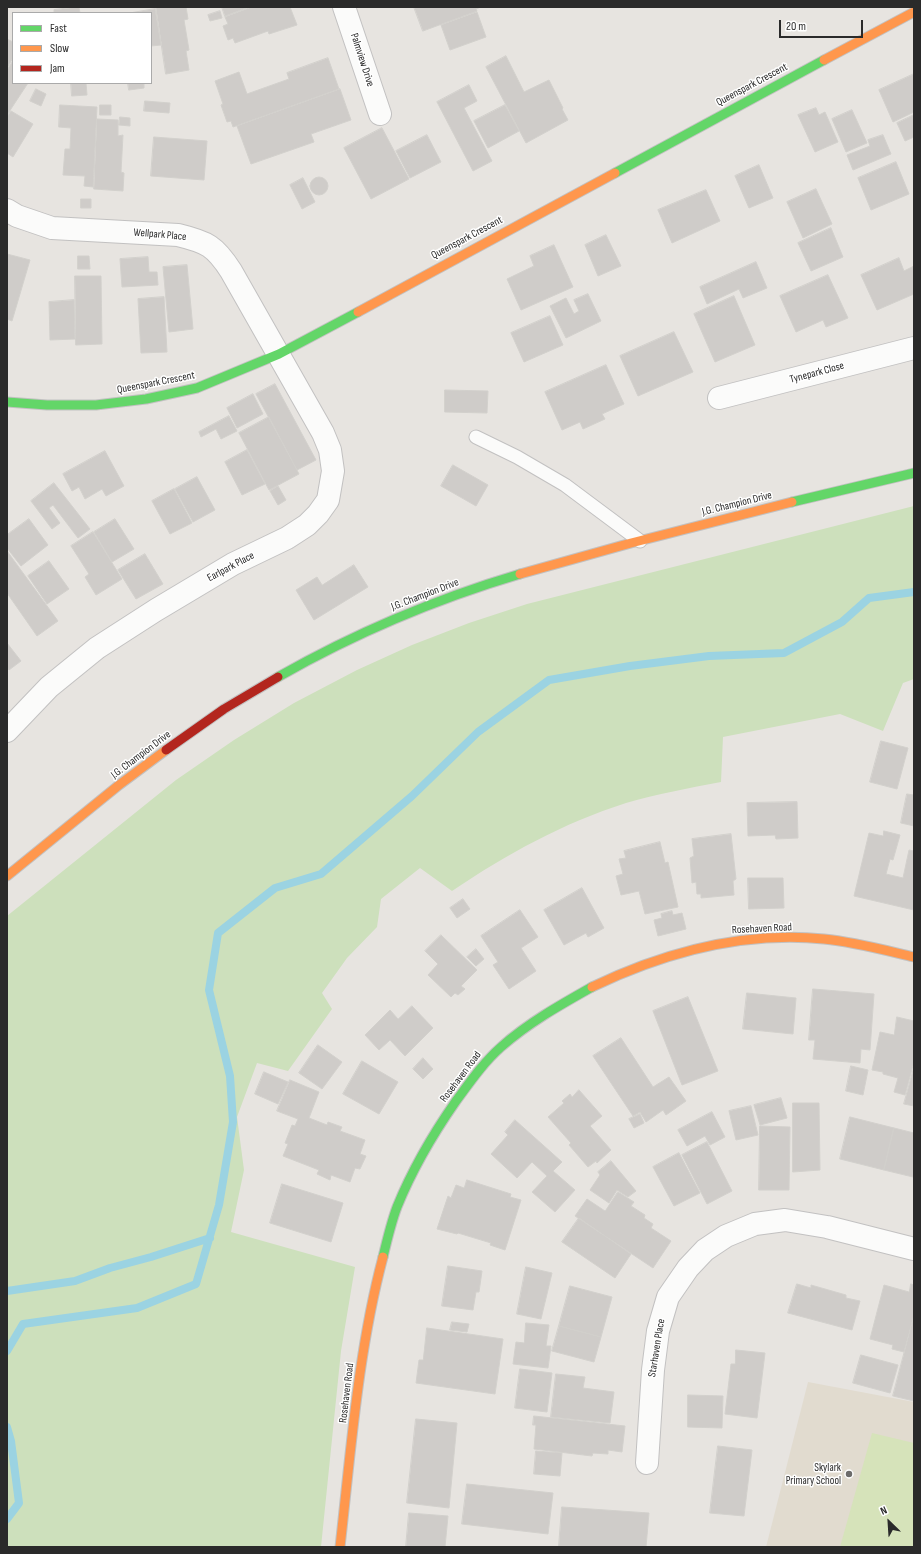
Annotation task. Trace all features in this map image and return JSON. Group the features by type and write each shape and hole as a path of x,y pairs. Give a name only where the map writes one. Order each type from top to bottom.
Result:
{"street":[{"name":"Palmview Drive","path":"344,7 380,114"},
{"name":"Queenspark Crescent","path":"7,402 47,405 96,405 146,399 197,388 279,354 914,12"},
{"name":"Wellpark Place","path":"7,210 17,216 52,228 178,235 198,239 211,246 220,255 231,271 279,354"},
{"name":"Tynepark Close","path":"719,398 914,348"},
{"name":"Earlpark Place","path":"7,731 49,687 97,648 156,610 233,564 287,538 307,526 318,514 328,500 333,471 330,450 323,433 279,354"},
{"name":"J.G. Champion Drive","path":"7,876 158,756 222,711 286,672 343,642 381,625 456,595 530,570 914,473"},
{"name":"Rosehaven Road","path":"340,1547 367,1329 393,1221 409,1180 431,1139 464,1090 490,1058 522,1030 559,1004 623,971 688,949 741,940 783,938 835,940 914,957"},
{"name":"Starhaven Place","path":"647,1463 653,1370 658,1331 668,1297 688,1268 705,1250 726,1236 755,1224 785,1220 827,1227 914,1249"}],"lane":[{"path":"476,437 517,457 565,485 640,541"}],"shaded area":[{"name":"Skylark Primary School","path":"808,1382 914,1402 914,1547 766,1547"}],"green space":[{"path":"914,506 914,679 903,683 883,731 840,714 723,737 721,782 673,791 626,803 580,820 515,852 452,891 420,868 381,899 377,927 347,958 322,993 332,1009 288,1071 257,1063 237,1117 244,1170 231,1232 355,1267 341,1351 321,1547 7,1547 7,916 176,780 234,740 294,703 357,670 412,645 469,623 527,604"},
{"path":"872,1433 914,1443 914,1547 840,1547"}],"building":[{"path":"79,7 80,12 54,12 54,10"},
{"path":"156,7 186,7 188,19 184,20 189,50 186,51 189,70 166,74"},
{"path":"222,7 249,7 225,16"},
{"path":"252,7 290,7 297,25 269,34 268,31 235,43 233,38 228,40 223,26 228,24 225,17"},
{"path":"414,7 481,7 476,9 477,11 423,31"},
{"path":"155,9 161,45 152,46 152,12 136,12"},
{"path":"220,11 222,18 210,21 208,15"},
{"path":"477,12 486,37 450,50 441,25"},
{"path":"7,39 12,42 12,60 7,68"},
{"path":"506,56 524,92 549,80 568,120 526,143 486,67"},
{"path":"328,58 339,89 233,127 231,121 227,122 221,105 223,104 215,81 239,72 247,94 289,79 287,73"},
{"path":"12,62 12,84 27,84 7,115 7,70"},
{"path":"914,74 914,112 893,122 879,90"},
{"path":"71,84 86,84 87,95 72,96"},
{"path":"128,84 144,84 144,88 129,90"},
{"path":"469,85 477,101 464,108 492,161 473,171 437,102"},
{"path":"36,89 46,94 41,106 30,101"},
{"path":"340,89 351,120 311,134 314,142 251,164 237,126"},
{"path":"145,101 170,103 169,113 144,111"},
{"path":"60,105 97,107 93,187 84,186 85,176 63,175 65,149 70,149 71,128 59,127"},
{"path":"100,105 111,105 111,115 100,115"},
{"path":"505,105 519,131 488,148 474,121"},
{"path":"816,108 819,115 825,112 838,142 815,152 798,115"},
{"path":"852,110 867,143 846,152 832,119"},
{"path":"11,111 33,124 13,157 7,153 7,117"},
{"path":"914,115 914,137 905,141 897,123"},
{"path":"120,117 130,118 130,126 119,125"},
{"path":"97,119 118,120 118,136 123,135 121,172 124,173 123,191 94,189"},
{"path":"382,128 409,179 371,199 344,148"},
{"path":"427,135 441,162 410,178 396,151"},
{"path":"883,135 891,154 853,170 847,155 870,146 868,140"},
{"path":"154,137 207,141 204,180 151,176"},
{"path":"896,162 909,194 871,210 858,178"},
{"path":"759,165 773,198 749,208 735,176"},
{"path":"315,177 323,177 328,182 326,193 323,195 315,195 310,190 310,182"},
{"path":"303,178 315,202 302,209 290,185"},
{"path":"816,189 832,224 803,238 787,202"},
{"path":"706,190 720,221 672,243 658,210"},
{"path":"81,199 91,199 91,208 81,208"},
{"path":"831,228 843,257 811,271 798,243"},
{"path":"606,235 621,266 598,276 585,245"},
{"path":"554,245 573,287 521,310 507,279 534,266 530,256"},
{"path":"7,254 30,260 12,321 7,319"},
{"path":"78,256 89,256 90,269 78,269"},
{"path":"148,257 149,272 157,272 158,285 122,287 120,259"},
{"path":"899,258 904,271 914,266 914,294 877,310 861,275"},
{"path":"756,262 767,288 743,298 739,289 707,304 700,287"},
{"path":"187,265 193,329 169,332 163,267"},
{"path":"828,275 848,318 826,327 823,320 796,332 780,296"},
{"path":"75,276 101,276 102,344 76,345"},
{"path":"588,294 601,321 566,338 550,306 566,298 574,314 579,311 574,300"},
{"path":"734,296 755,345 715,362 694,314"},
{"path":"164,297 167,352 141,353 138,299"},
{"path":"74,300 75,339 50,340 49,302"},
{"path":"550,316 563,345 524,362 511,333"},
{"path":"674,332 693,372 638,396 620,356"},
{"path":"606,365 624,404 602,414 605,419 583,429 580,422 562,430 545,392"},
{"path":"275,384 316,460 297,470 256,394"},
{"path":"445,390 488,391 487,413 445,412"},
{"path":"253,394 263,414 237,428 227,408"},
{"path":"229,416 237,431 221,439 216,429 201,437 199,432"},
{"path":"269,417 299,474 269,490 239,433"},
{"path":"247,450 265,484 242,495 225,462"},
{"path":"105,451 124,486 106,496 102,489 85,499 79,487 72,491 63,474"},
{"path":"453,465 488,485 476,506 441,486"},
{"path":"197,477 215,510 193,522 175,489"},
{"path":"54,483 90,529 78,538 53,505 49,508 60,523 52,529 31,501"},
{"path":"278,486 286,500 278,505 270,491"},
{"path":"174,489 192,523 170,534 152,501"},
{"path":"29,519 48,545 21,566 7,548 7,535"},
{"path":"115,519 134,549 112,562 94,532"},
{"path":"93,532 122,579 96,595 85,577 89,574 71,546"},
{"path":"7,551 58,621 37,636 7,593"},
{"path":"145,554 163,584 136,599 118,570"},
{"path":"49,561 69,589 47,604 28,576"},
{"path":"354,565 368,587 314,620 296,590 317,577 322,585"},
{"path":"7,643 21,661 9,670 7,667"},
{"path":"881,741 908,748 897,789 870,782"},
{"path":"907,794 914,795 914,826 901,823"},
{"path":"797,802 798,838 776,839 775,835 748,836 747,803"},
{"path":"884,831 900,835 893,860 890,859 886,874 903,878 909,850 914,851 914,910 854,896 869,833 883,836"},
{"path":"731,834 736,879 733,881 734,895 701,898 701,894 697,894 696,882 692,883 690,858 694,856 692,839"},
{"path":"660,842 665,863 668,862 678,907 645,914 639,891 621,895 616,876 623,874 619,859 626,858 624,851"},
{"path":"748,878 783,878 784,908 749,909"},
{"path":"582,888 604,928 588,937 586,933 564,945 544,910"},
{"path":"463,899 470,909 457,918 450,908"},
{"path":"520,910 538,937 521,948 536,971 509,989 493,965 498,962 481,936"},
{"path":"672,911 673,915 682,913 686,929 658,936 654,920 662,918 661,914"},
{"path":"441,935 477,970 461,986 465,989 458,995 455,993 451,997 428,975 438,964 425,951"},
{"path":"476,949 484,959 476,966 467,957"},
{"path":"813,989 874,994 870,1050 861,1049 860,1063 813,1059 815,1040 809,1040"},
{"path":"747,993 796,998 793,1034 743,1029"},
{"path":"688,997 718,1071 682,1085 653,1011"},
{"path":"412,1006 433,1028 405,1056 390,1040 379,1050 365,1035 390,1010 398,1019"},
{"path":"897,1017 914,1021 914,1062 905,1095 894,1092 898,1078 883,1074 883,1072 872,1070 880,1032 894,1035"},
{"path":"621,1038 653,1087 669,1077 686,1101 666,1115 663,1110 646,1122 640,1112 633,1116 593,1056"},
{"path":"318,1045 342,1062 322,1089 299,1073"},
{"path":"423,1058 433,1069 423,1079 413,1069"},
{"path":"362,1061 398,1082 379,1114 343,1094"},
{"path":"851,1066 868,1070 863,1095 846,1091"},
{"path":"914,1067 914,1106 904,1104"},
{"path":"264,1072 288,1082 278,1104 255,1094"},
{"path":"290,1080 319,1092 309,1118 327,1125 328,1122 342,1127 340,1131 365,1140 360,1154 366,1156 360,1169 355,1168 350,1182 331,1175 330,1180 317,1174 319,1170 283,1156 288,1144 285,1143 292,1125 295,1126 298,1119 277,1111"},
{"path":"579,1090 602,1116 590,1126 611,1150 597,1163 596,1161 588,1167 569,1145 571,1143 548,1117 564,1103 562,1101 570,1094 572,1097"},
{"path":"781,1098 787,1118 760,1125 754,1105"},
{"path":"793,1103 819,1103 820,1170 793,1172"},
{"path":"751,1106 758,1135 736,1140 729,1111"},
{"path":"712,1112 725,1137 710,1145 705,1136 687,1146 678,1130"},
{"path":"640,1114 644,1123 634,1128 629,1119"},
{"path":"850,1117 894,1128 884,1170 840,1159"},
{"path":"515,1120 562,1162 553,1171 575,1190 555,1212 532,1192 547,1176 532,1162 517,1178 491,1154 508,1135 505,1132"},
{"path":"760,1126 790,1127 789,1190 759,1190"},
{"path":"894,1128 914,1133 913,1177 884,1170"},
{"path":"707,1142 732,1191 707,1204 682,1155"},
{"path":"679,1153 700,1193 674,1206 653,1167"},
{"path":"611,1161 636,1191 628,1197 617,1190 609,1203 590,1190 600,1175 598,1172"},
{"path":"467,1180 511,1194 510,1197 521,1200 505,1250 490,1245 491,1243 458,1233 437,1229 448,1196 451,1198 456,1185 464,1188"},
{"path":"282,1184 343,1203 331,1242 270,1223"},
{"path":"618,1192 634,1202 631,1206 645,1215 644,1218 653,1224 651,1228 671,1241 653,1268 575,1216 587,1199 605,1211"},
{"path":"579,1218 631,1254 615,1278 562,1242"},
{"path":"448,1266 482,1271 479,1292 476,1292 473,1310 442,1306"},
{"path":"526,1267 552,1273 541,1319 517,1314"},
{"path":"797,1284 811,1288 811,1285 846,1295 846,1298 860,1301 852,1330 788,1313"},
{"path":"911,1284 914,1285 914,1315 904,1352 892,1349 893,1345 870,1339 884,1285 909,1292"},
{"path":"570,1286 612,1297 601,1337 559,1326"},
{"path":"914,1315 914,1401 893,1396"},
{"path":"452,1322 469,1324 467,1332 450,1330"},
{"path":"526,1323 549,1325 546,1346 551,1346 548,1368 513,1364 516,1342 524,1343"},
{"path":"559,1326 601,1337 594,1362 552,1351"},
{"path":"427,1328 503,1339 495,1394 416,1383 419,1360 423,1360"},
{"path":"736,1350 765,1353 757,1418 725,1414 731,1364 735,1364"},
{"path":"861,1355 898,1365 890,1393 853,1383"},
{"path":"520,1369 552,1373 547,1412 515,1408"},
{"path":"556,1374 585,1377 583,1388 614,1392 610,1423 551,1417"},
{"path":"688,1395 723,1396 722,1428 688,1427"},
{"path":"534,1416 625,1426 622,1452 608,1450 608,1454 593,1453 592,1456 534,1449 536,1425 533,1425"},
{"path":"416,1419 457,1423 449,1508 407,1503"},
{"path":"718,1446 752,1450 744,1516 710,1513"},
{"path":"536,1451 562,1453 560,1476 534,1474"},
{"path":"467,1484 553,1493 548,1534 462,1524"},
{"path":"562,1507 649,1513 646,1547 559,1546"},
{"path":"409,1513 448,1516 445,1547 406,1547"}],"waterway":[{"path":"7,1351 23,1324 137,1308 196,1284 219,1205 233,1122 230,1076 209,990 218,933 275,888 321,874 412,796 478,732 549,680 630,666 709,656 784,653 842,622 869,598 914,592"},
{"path":"7,1291 75,1281 110,1268 151,1257 210,1238"},
{"path":"7,1427 11,1441 19,1503 7,1519"}],"traffic: fast":[{"path":"615,173 824,60"},
{"path":"7,402 47,405 96,405 146,399 197,388 279,354 358,312"},
{"path":"792,502 914,473"},
{"path":"278,677 336,646 396,618 458,594 520,574"},
{"path":"383,1257 395,1213 409,1179 439,1126 472,1080 488,1060 511,1038 545,1015 592,987"}],"traffic: slow":[{"path":"824,60 914,12"},
{"path":"358,312 615,173"},
{"path":"520,574 631,543 792,502"},
{"path":"7,876 119,785 166,750"},
{"path":"592,987 676,954 734,941 764,938 794,937 836,940 914,957"},
{"path":"340,1547 361,1364 374,1292 383,1257"}],"traffic: jam":[{"path":"166,750 224,709 278,677"}],"place":[{"name":"Skylark Primary School","path":"849,1474"}]}
